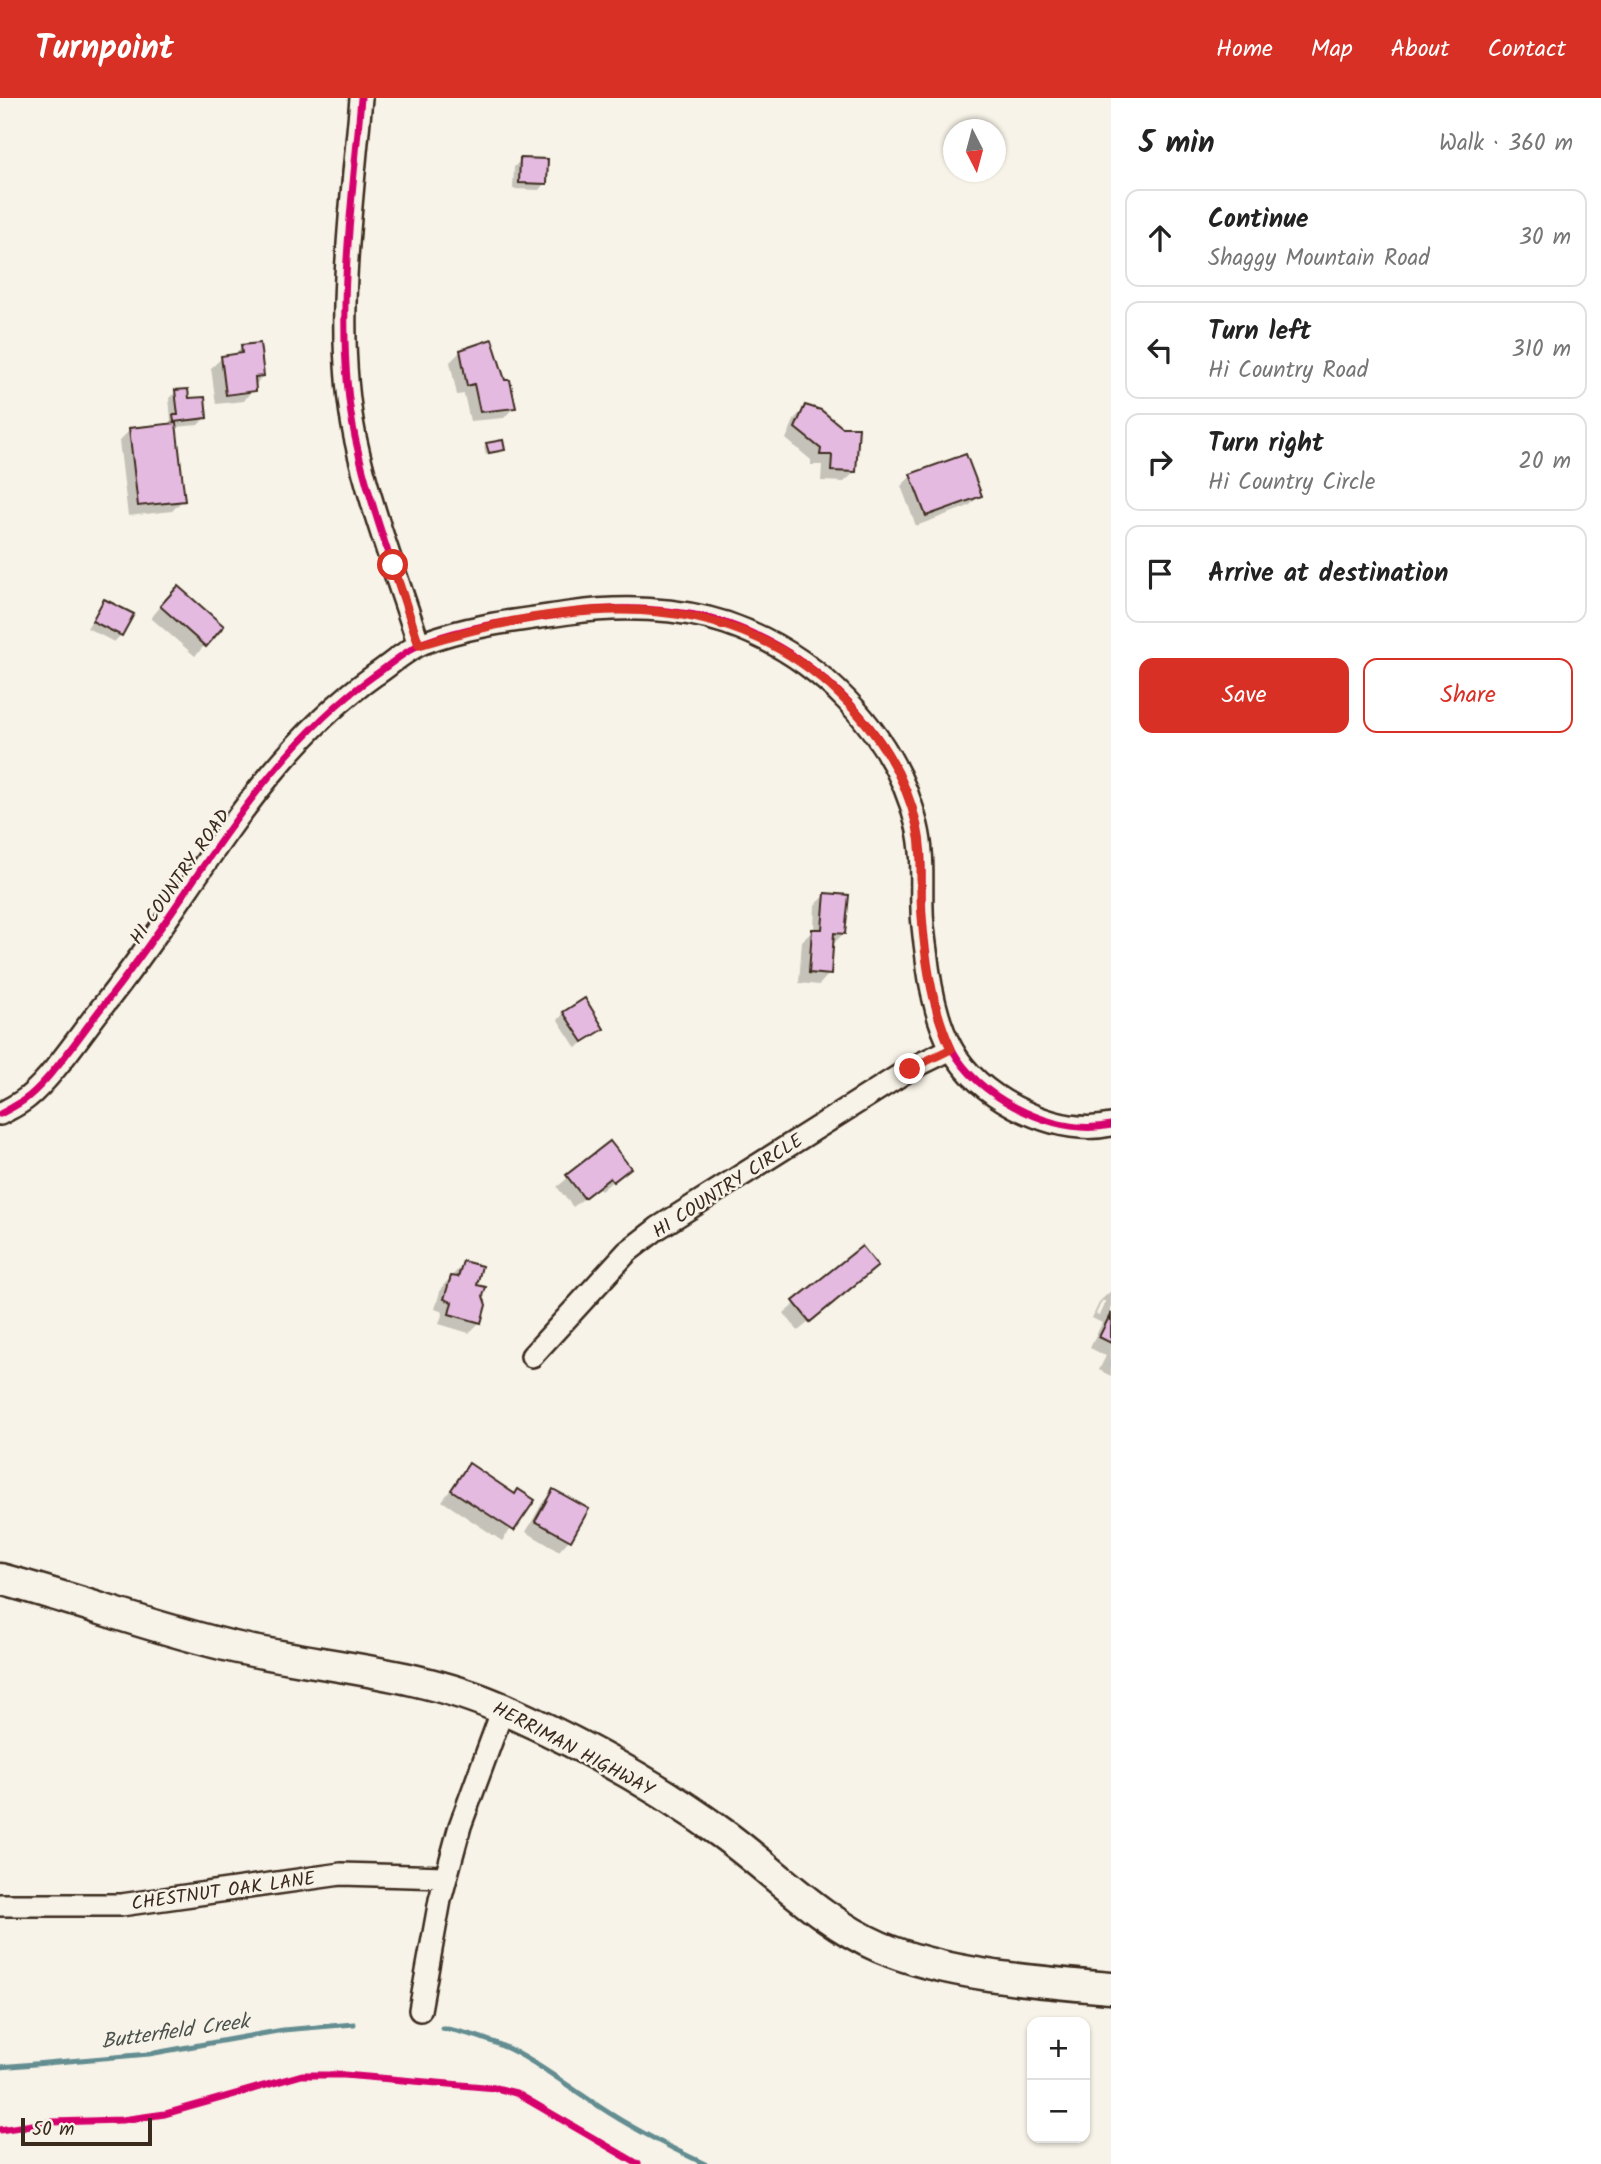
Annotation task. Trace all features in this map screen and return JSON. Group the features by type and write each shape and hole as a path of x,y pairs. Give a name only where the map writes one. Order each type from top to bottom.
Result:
{"main road":[{"name":"HERRIMAN HIGHWAY","path":"0,1579 201,1639 443,1688 503,1709 595,1755 668,1798 723,1834 822,1914 880,1947 933,1964 1111,1988"}],"street":[{"path":"361,98 348,284 349,394 365,475 419,645"},
{"name":"HI COUNTRY ROAD","path":"0,1114 30,1096 134,969 215,846 308,731 365,682 419,645 476,627 576,612 670,612 724,622 761,638 807,667 868,722 889,752 904,784 917,826 923,861 922,914 930,983 937,1017 951,1049 965,1070 987,1092 1025,1112 1062,1125 1111,1125"},
{"name":"HI COUNTRY CIRCLE","path":"532,1356 627,1252 658,1228 910,1069 951,1049"},
{"path":"420,2010 446,1877 460,1826 503,1709"},
{"name":"CHESTNUT OAK LANE","path":"0,1905 121,1905 341,1874 446,1877"}],"building":[{"path":"520,158 548,159 547,184 519,183"},
{"path":"492,339 505,380 510,380 516,408 480,412 474,384 467,386 460,350"},
{"path":"260,343 264,376 255,377 256,391 226,395 221,356 242,353 241,345"},
{"path":"188,389 189,398 205,397 207,418 174,422 173,415 178,415 175,390"},
{"path":"805,405 821,410 842,427 859,427 856,472 831,471 832,455 820,455 821,449 795,428"},
{"path":"176,423 185,501 138,506 129,428"},
{"path":"503,440 505,450 489,453 486,443"},
{"path":"966,454 982,496 926,516 910,474"},
{"path":"178,586 224,626 206,647 160,606"},
{"path":"104,599 134,614 122,636 92,621"},
{"path":"825,893 849,895 845,934 834,933 831,975 809,973 812,929 822,929"},
{"path":"585,998 604,1029 583,1042 563,1012"},
{"path":"610,1141 631,1168 613,1182 610,1178 584,1198 566,1175"},
{"path":"862,1246 878,1266 810,1322 793,1301"},
{"path":"463,1261 482,1266 477,1285 486,1287 483,1296 486,1305 481,1323 449,1314 452,1302 444,1299 451,1276 458,1277"},
{"path":"1111,1313 1111,1343 1099,1337"},
{"path":"469,1463 515,1494 518,1489 535,1500 514,1531 451,1490"},
{"path":"553,1489 589,1509 571,1541 535,1521"}],"waterway":[{"name":"Butterfield Creek","path":"0,2067 149,2054 283,2030 354,2024"},
{"name":"Butterfield Creek","path":"442,2028 489,2040 526,2058 625,2123 705,2164"}],"cycle path":[{"path":"361,98 346,268 345,354 349,396 355,437 368,489 419,645"},
{"path":"0,1114 28,1097 57,1067 135,965 228,831 295,747 333,709 375,675 423,643 477,627 588,611 648,609 708,618 759,637 821,676 847,701 871,729 891,759 917,826 921,847 922,916 928,967 937,1012 952,1049 977,1081 1015,1107 1050,1121 1074,1126 1111,1125"},
{"path":"0,2130 52,2122 122,2120 165,2114 302,2075 344,2075 496,2088 516,2093 638,2164"}],"route":[{"path":"393,565 419,645 476,627 576,612 670,612 724,622 761,638 825,680 868,722 889,752 904,784 917,826 923,861 922,914 930,983 937,1017 951,1049 910,1069"}]}
